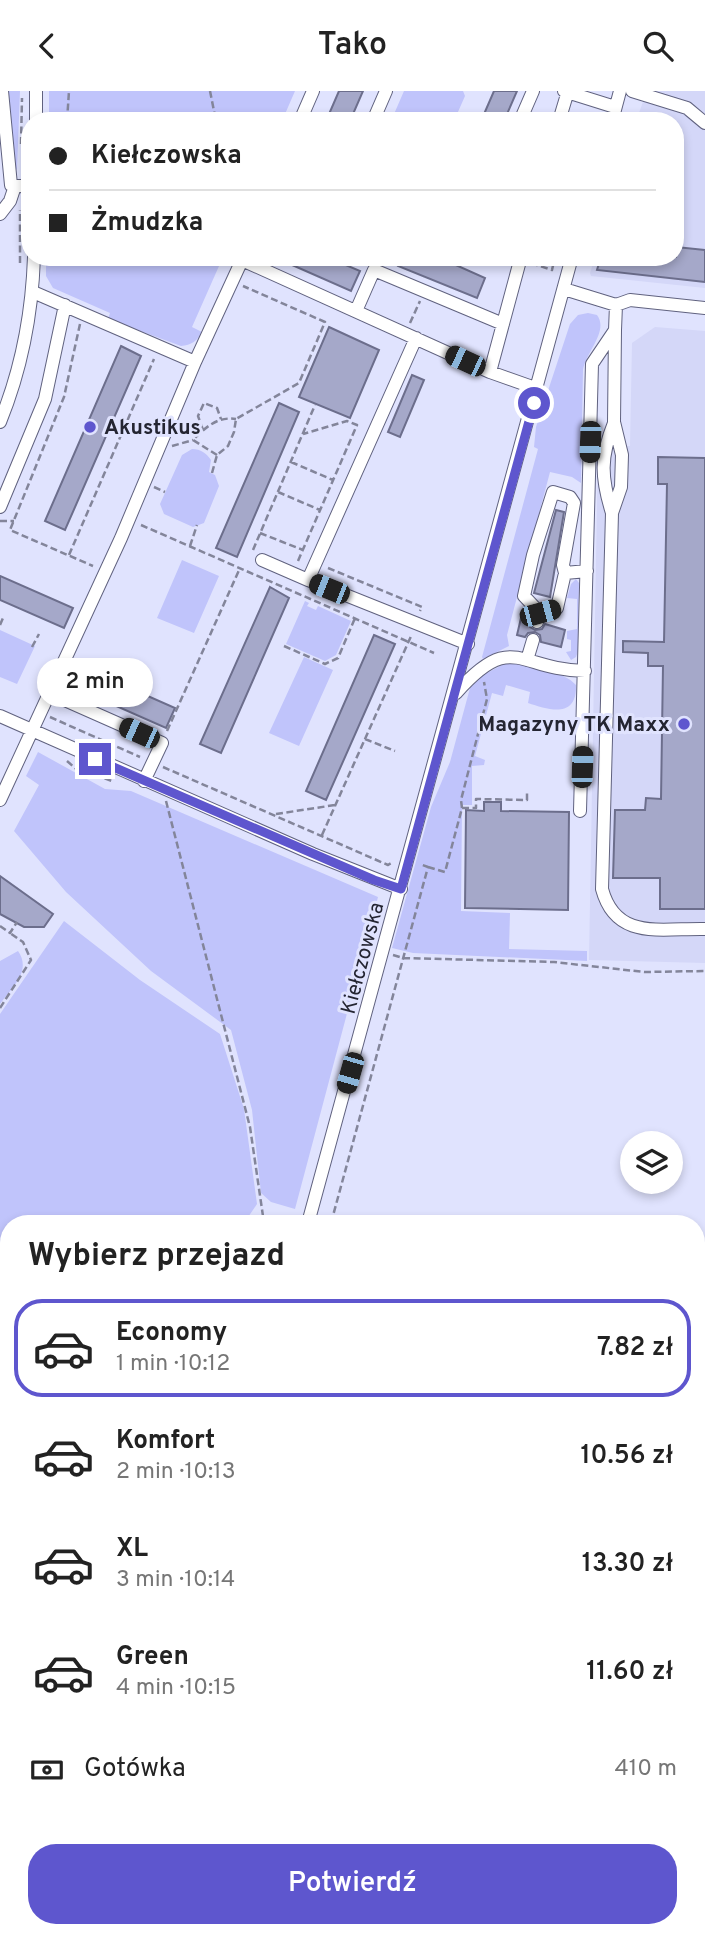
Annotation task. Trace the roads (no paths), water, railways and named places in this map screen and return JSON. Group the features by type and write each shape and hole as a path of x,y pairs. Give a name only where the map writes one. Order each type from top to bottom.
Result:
{"street":[{"path":"36,91 36,112"},
{"path":"304,112 313,91"},
{"path":"377,112 386,91"},
{"path":"524,112 533,91"},
{"path":"614,112 620,91"},
{"path":"632,91 687,109 705,123"},
{"path":"1,92 11,182 21,186"},
{"path":"561,112 566,92 615,107"},
{"path":"0,214 21,187"},
{"path":"0,422 23,352 33,292 34,266"},
{"path":"0,800 106,571 239,266"},
{"path":"257,266 490,372 538,389"},
{"path":"356,311 376,266"},
{"path":"490,372 517,266"},
{"name":"Kiełczowska","path":"310,1215 570,266"},
{"path":"374,270 503,324"},
{"path":"564,289 616,305 630,300 705,309"},
{"path":"33,292 195,362"},
{"path":"616,305 614,422 622,455 621,487 612,513 602,889 607,907 626,924 638,927 705,929"},
{"path":"0,507 45,399 65,306"},
{"path":"580,811 592,364 615,330"},
{"path":"308,580 411,336"},
{"path":"552,492 569,497 574,503 563,565 565,573 556,608 539,617 524,597 533,555 552,492"},
{"path":"256,559 468,645"},
{"path":"565,573 587,571"},
{"path":"527,660 533,640"},
{"path":"454,696 477,670 509,655 569,671 585,671"},
{"path":"49,693 162,743 144,781"},
{"path":"0,716 169,792 374,880 401,889"}],"place":[{"name":"Akustikus","path":"90,427"},
{"name":"Magazyny TK Maxx","path":"684,724"}]}
